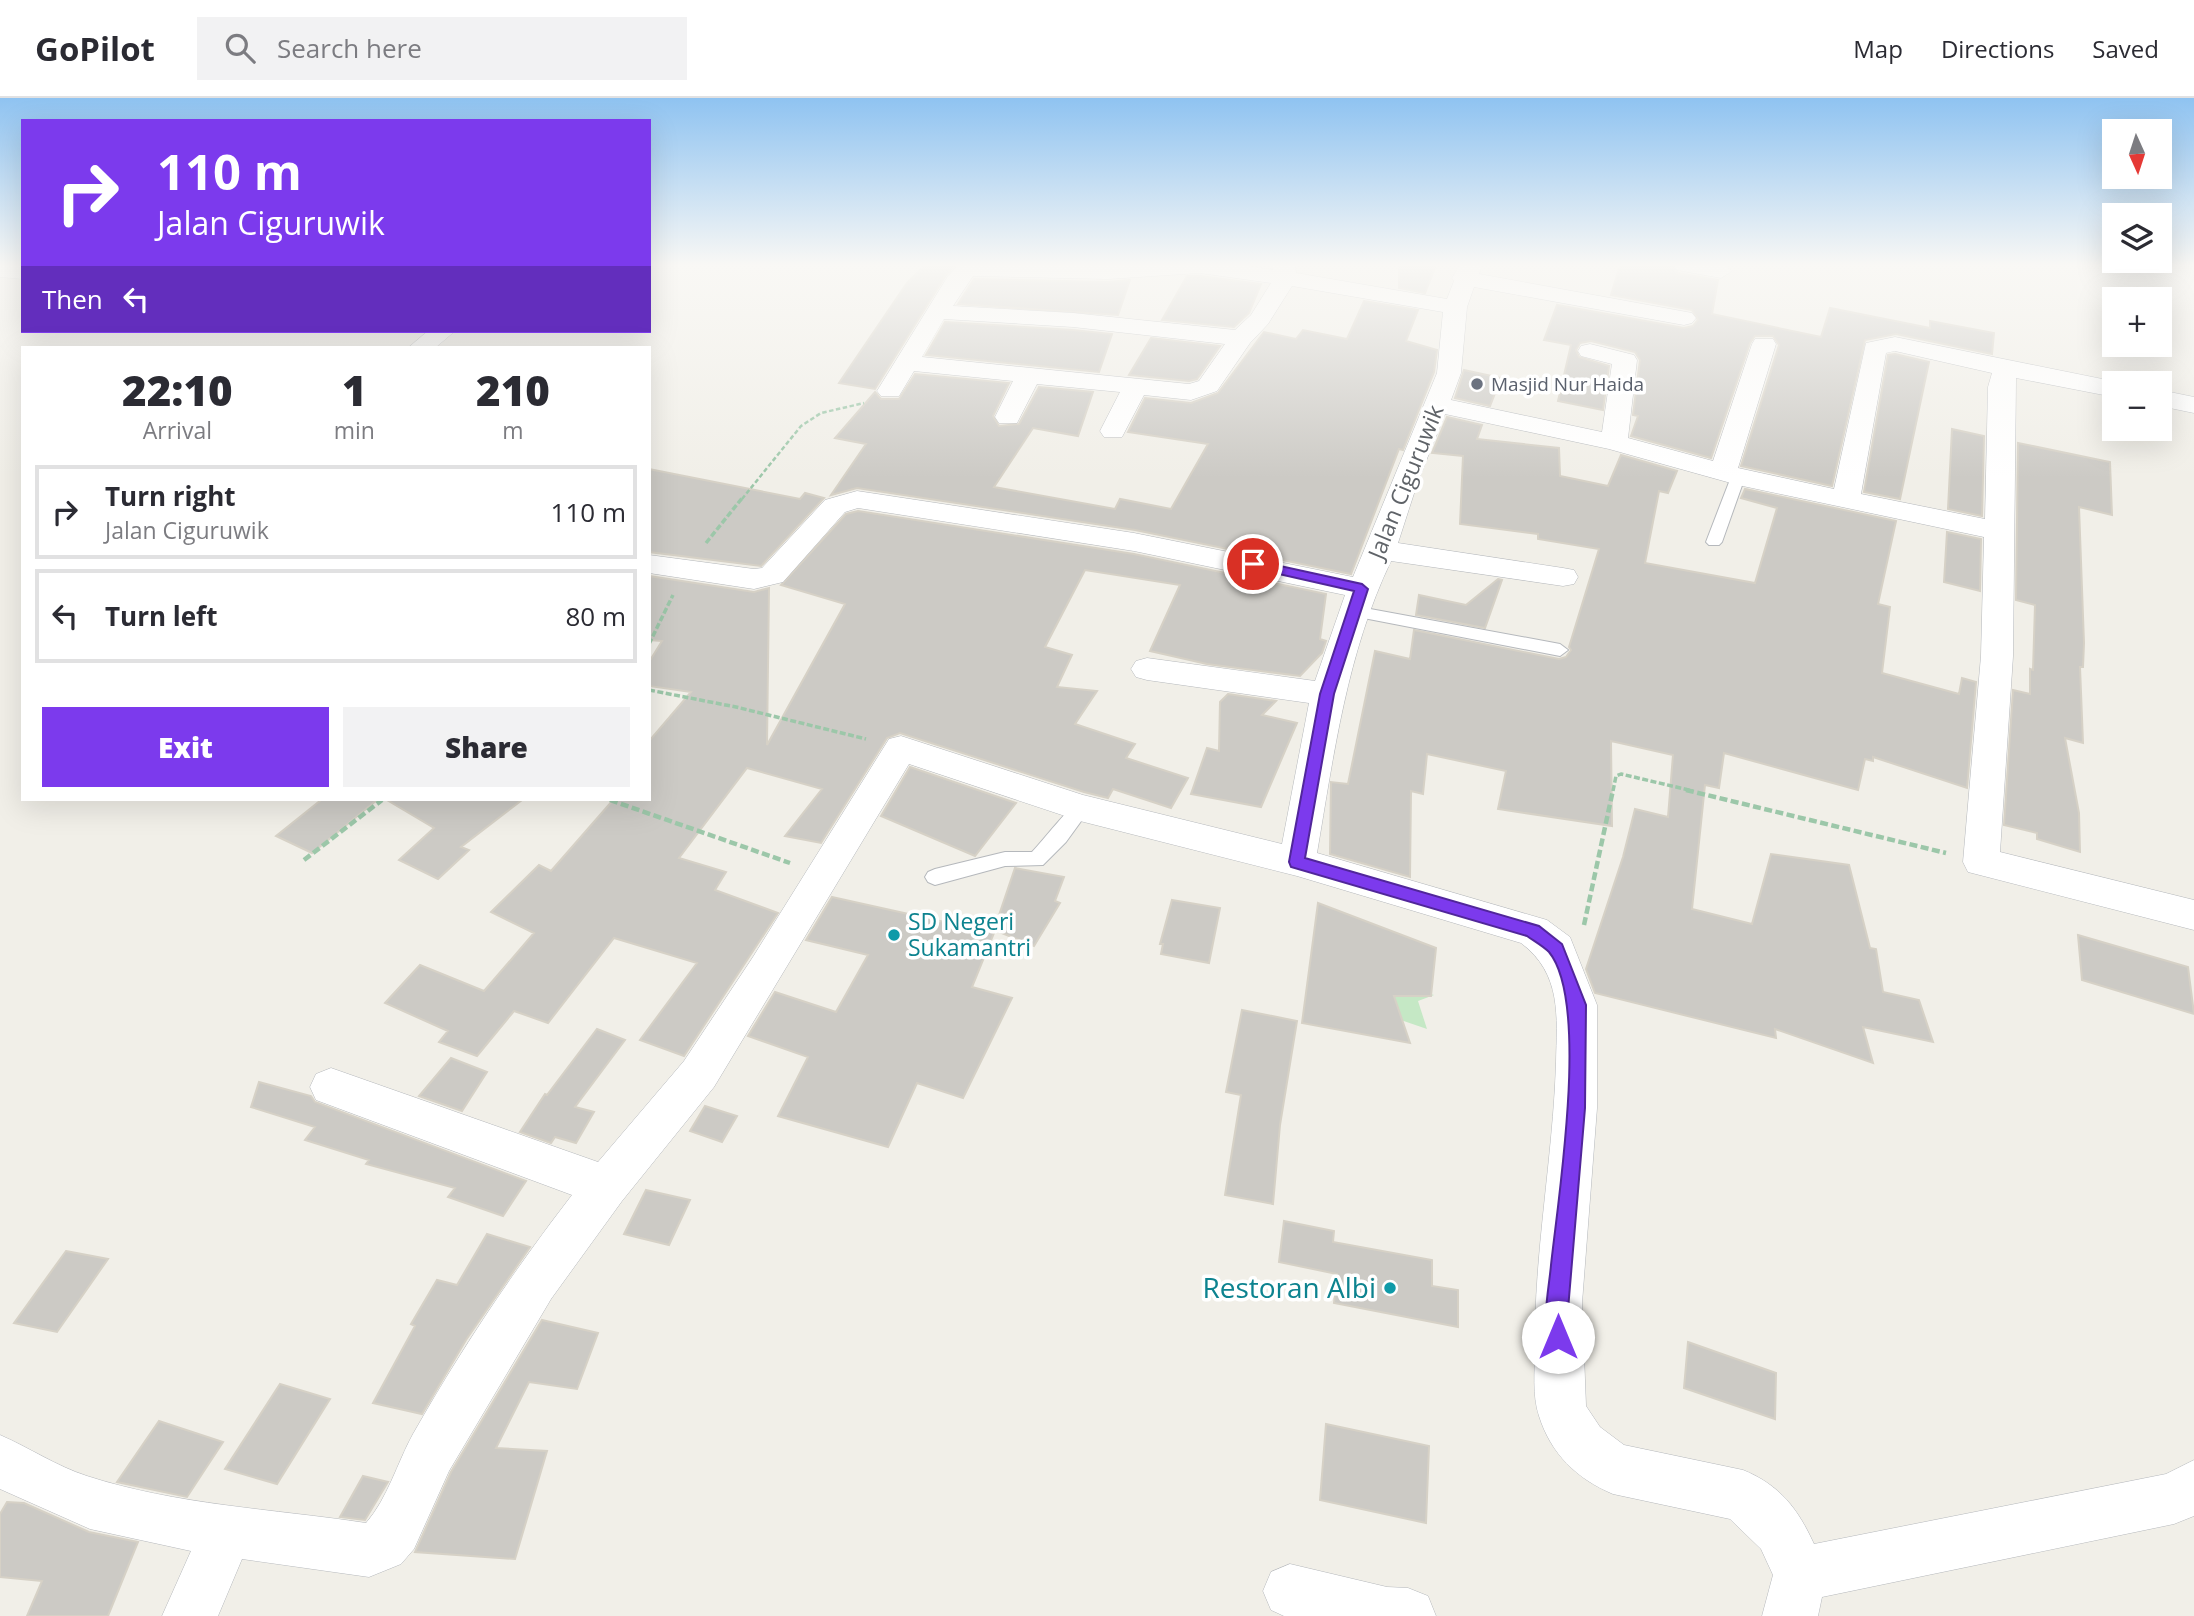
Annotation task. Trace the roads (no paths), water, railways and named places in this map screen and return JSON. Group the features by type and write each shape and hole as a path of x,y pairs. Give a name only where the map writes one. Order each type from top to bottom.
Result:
{"street":[{"path":"890,391 923,336"},
{"path":"1223,336 1241,338"},
{"path":"906,363 1135,387 1201,391 1208,386 1243,336"},
{"name":"Jalan Ciguruwik","path":"1297,862 1327,694 1358,600 1381,550 1404,481 1449,373 1452,336"},
{"path":"1731,475 1764,344"},
{"path":"1846,501 1875,348 1895,344 2102,387"},
{"path":"1590,351 1625,360 1614,442"},
{"path":"2006,368 2001,387 1997,656 1981,862 2194,915"},
{"path":"1008,417 1029,375"},
{"path":"1113,431 1135,387"},
{"path":"2172,400 2194,405"},
{"path":"1437,405 1614,442 1731,475 1846,501 1998,531"},
{"path":"651,564 687,567 754,579 766,578 772,575 835,506 858,499 1134,542 1358,600"},
{"path":"1381,550 1563,577"},
{"path":"1147,669 1327,694"},
{"path":"0,1461 61,1493 102,1507 228,1531 369,1550 382,1545 395,1530 431,1453 534,1282 606,1185 658,1126 699,1073 767,969 901,748 1080,808 1297,862 1533,930 1556,948 1577,1005 1576,1108 1558,1314 1560,1402 1565,1419 1582,1445 1613,1468 1743,1496 1780,1531 1795,1595 2174,1497 2194,1486"},
{"path":"331,1087 606,1185"},
{"path":"190,1616 228,1531"},
{"path":"1290,1591 1387,1615 1408,1616"}],"lane":[{"path":"1714,542 1731,475"},
{"path":"1358,600 1560,650"},
{"path":"934,877 1005,859 1036,860 1052,846 1080,808"}],"place":[{"name":"Masjid Nur Haida","path":"1477,384"},
{"name":"SD Negeri Sukamantri","path":"894,935"},
{"name":"Restoran Albi","path":"1390,1288"}]}
